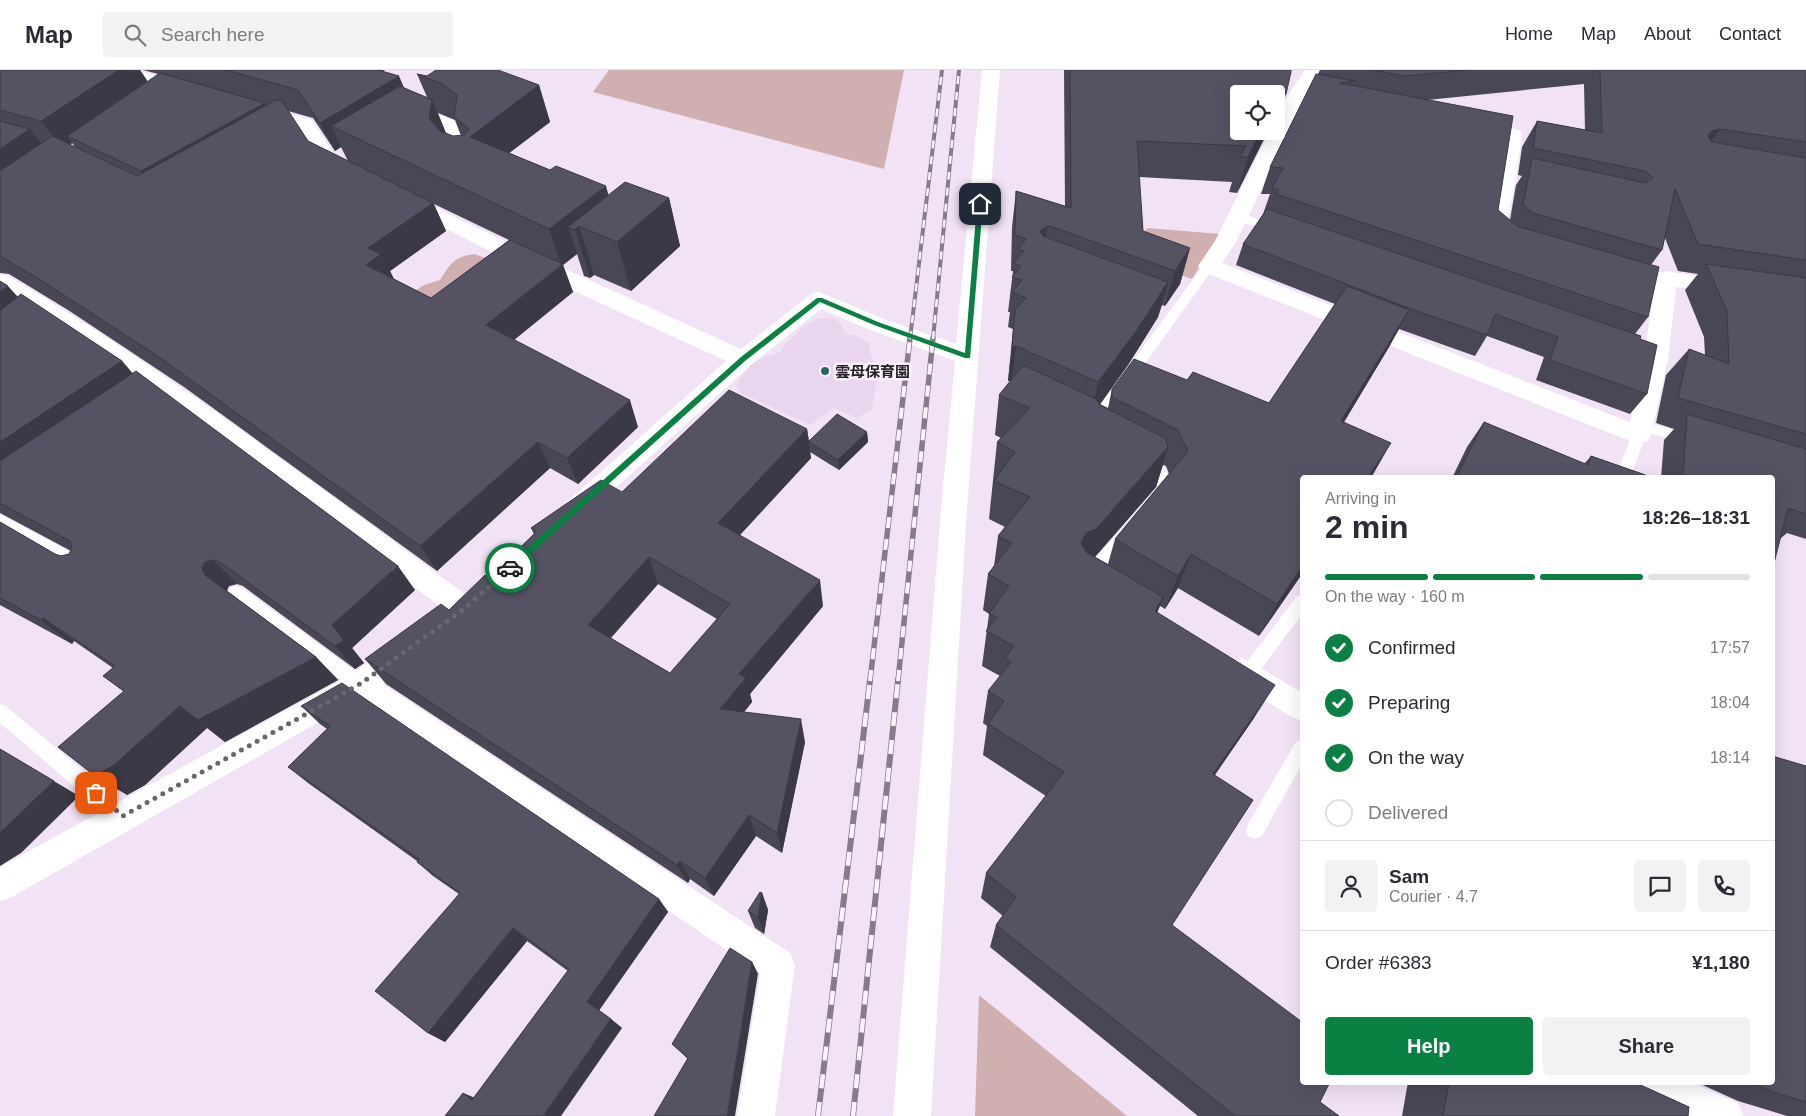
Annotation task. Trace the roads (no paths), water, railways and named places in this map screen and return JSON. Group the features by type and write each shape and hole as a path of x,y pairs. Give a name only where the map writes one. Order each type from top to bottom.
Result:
{"street":[{"path":"116,70 208,96"},
{"path":"912,1116 953,519 991,70"},
{"path":"1314,70 1310,93 1238,216 1225,242 1209,266 1640,430 1652,358 1654,290 1666,278 1750,290"},
{"path":"398,123 431,102"},
{"path":"246,107 284,125 305,124 340,159 367,181"},
{"path":"415,113 451,127 458,133 456,155 463,162 471,166"},
{"path":"1454,122 1520,135 1511,179 1494,235 1509,246 1518,249"},
{"path":"394,194 572,271 743,359"},
{"path":"0,281 42,316 154,392 206,416 464,609"},
{"path":"560,523 743,359 819,299 876,324 968,356"},
{"path":"1088,579 1113,594"},
{"path":"0,885 360,684 464,609 486,589"},
{"path":"1222,660 1300,707"},
{"path":"360,684 778,965 756,1116"},
{"path":"1655,1095 1725,1116"}],"lane":[{"path":"1238,216 1293,236"},
{"path":"1087,429 1168,315 1209,266"},
{"path":"1623,475 1640,430 1705,445"},
{"path":"1128,456 1160,472 1166,488 1146,510"},
{"path":"0,520 91,572"},
{"path":"1088,579 1133,526"},
{"path":"236,593 360,684"},
{"path":"1247,675 1300,605"},
{"path":"0,712 123,816"},
{"path":"1254,830 1300,751"}],"railway":[{"path":"910,339 942,70"},
{"path":"933,339 959,70"},
{"path":"870,681 910,338"},
{"path":"898,681 933,338"},
{"path":"818,1116 870,680"},
{"path":"853,1116 898,680"}],"place":[{"name":"雲母保育園","path":"825,371"}]}
